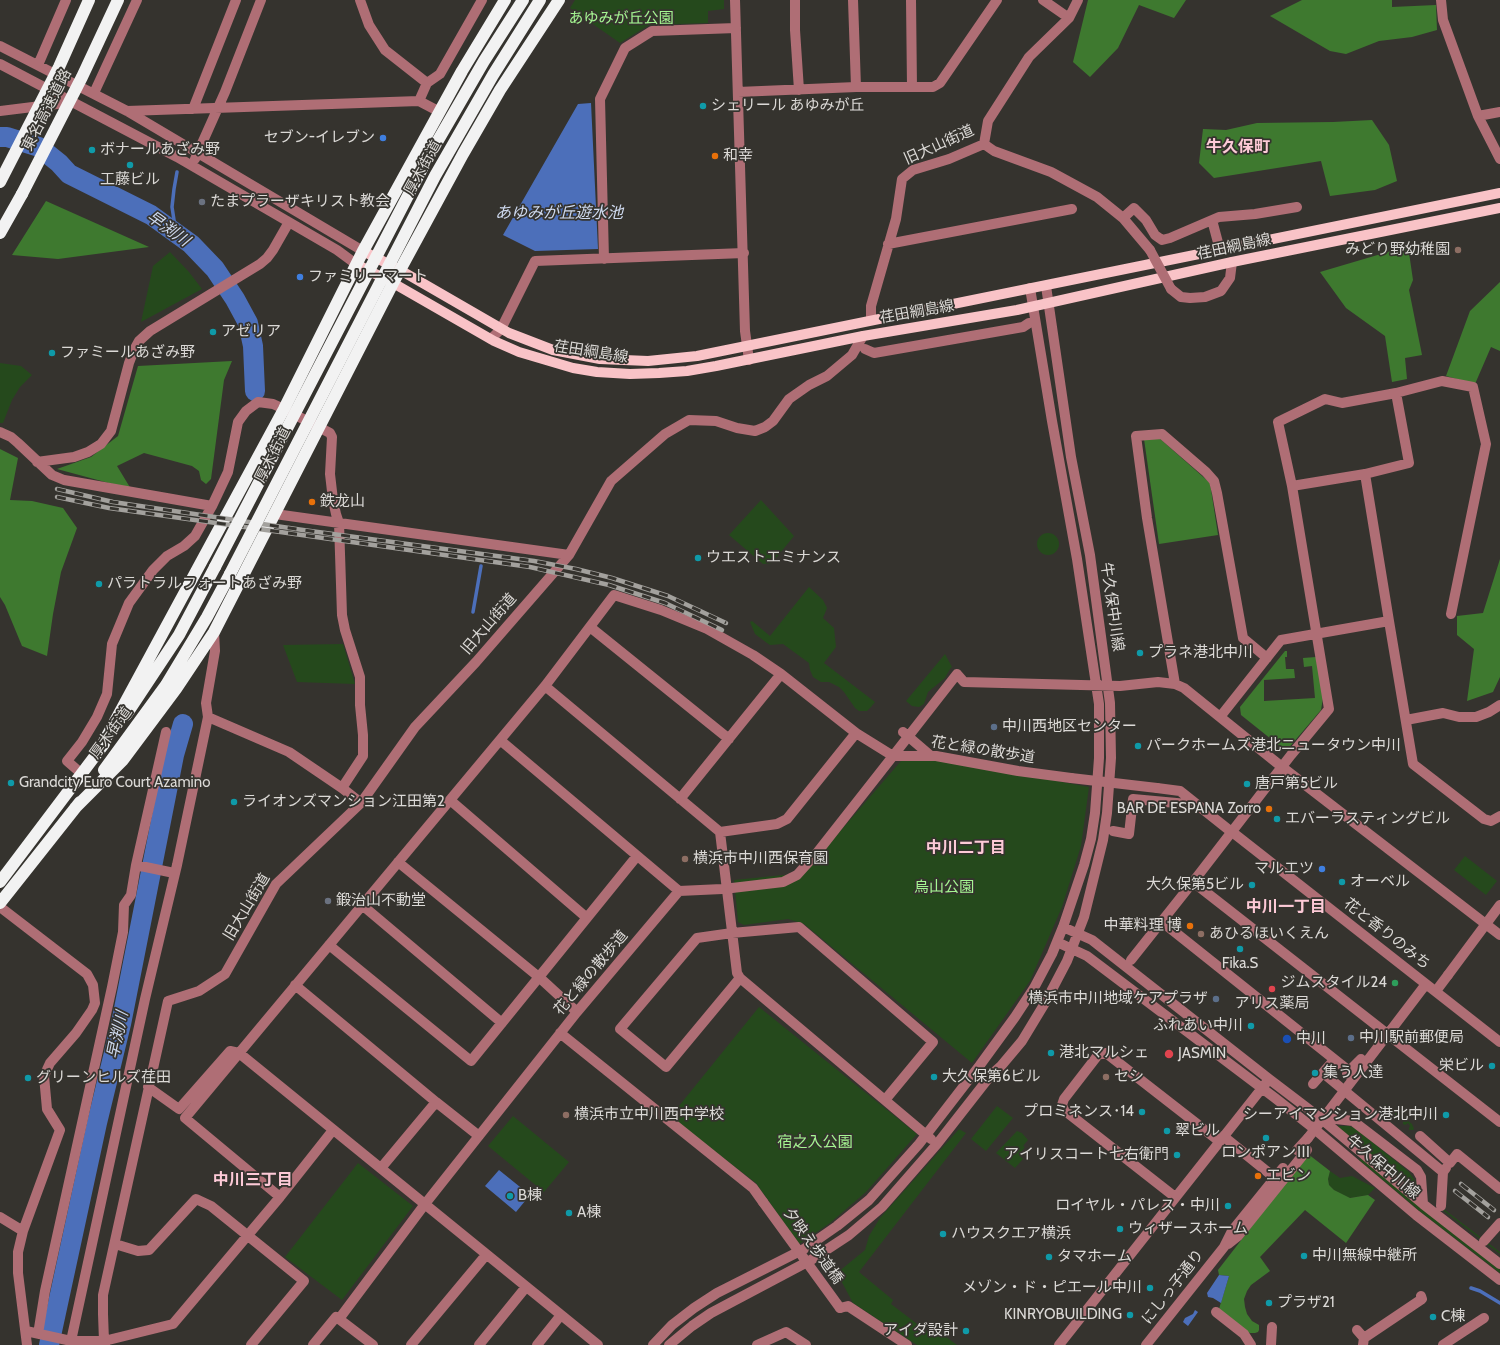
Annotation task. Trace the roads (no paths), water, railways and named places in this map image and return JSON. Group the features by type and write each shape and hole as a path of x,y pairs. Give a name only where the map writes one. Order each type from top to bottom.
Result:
{"highway":[{"name":"東名高速道路","path":"0,182 59,66 89,0"},
{"name":"東名高速道路","path":"0,233 22,194 82,77 118,0"},
{"path":"100,749 284,409 363,251 440,112 505,0"},
{"name":"厚木街道","path":"0,882 137,700 179,635 426,161 484,61 523,0"},
{"name":"厚木街道","path":"0,903 75,808 166,685 207,617 436,176 493,75 540,0"},
{"path":"75,808 123,760 176,689 214,632 400,270 481,122 500,90 559,0"}],"main road":[{"name":"荏田綱島線","path":"363,251 400,270 501,329 552,350 600,359 648,361 697,356 1500,193"},
{"name":"荏田綱島線","path":"356,264 394,283 491,339 519,352 573,368 597,372 630,374 659,373 687,371 749,360 863,336 1049,304 1232,262 1500,208"}],"street":[{"path":"38,65 66,0"},
{"path":"94,93 137,0"},
{"path":"193,108 236,0"},
{"path":"192,166 218,107 261,0"},
{"path":"360,0 369,25 385,50 427,83"},
{"path":"419,101 427,83 440,74 482,0"},
{"path":"735,0 744,253 745,330 749,360"},
{"path":"795,0 795,30 799,90"},
{"path":"853,0 856,87"},
{"path":"910,0 912,87"},
{"path":"738,92 856,87 933,87 940,83 997,0"},
{"path":"1043,0 1069,18"},
{"name":"旧大山街道","path":"871,320 871,306 896,219 902,179 913,170 949,159 984,144 988,122 1029,57 1069,18 1078,0"},
{"path":"1441,0 1443,20 1478,116 1500,159"},
{"path":"604,259 600,99 625,48 652,31 736,28"},
{"path":"0,46 127,111 363,251"},
{"path":"0,64 192,166 337,250 356,264"},
{"path":"127,111 419,101 440,112"},
{"path":"0,111 72,102"},
{"path":"1478,116 1500,112"},
{"path":"984,144 994,152 1051,172 1094,201 1123,218 1150,250 1171,289 1180,297 1205,297 1221,291 1230,278 1232,262"},
{"path":"1123,218 1134,208 1146,220 1155,234 1162,240 1219,217 1297,207"},
{"path":"888,244 1072,209"},
{"path":"1212,220 1220,250"},
{"path":"37,462 74,457 88,452 101,444 111,431 129,363 139,341 150,332 260,264 267,258 289,222"},
{"path":"491,339 501,329 535,261 744,253"},
{"name":"牛久保中川線","path":"1046,286 1071,457 1090,555 1109,686 1112,744 1107,813 1095,874 1084,917 1073,948"},
{"name":"牛久保中川線","path":"1030,288 1032,307 1077,559 1099,704 1100,730 1098,785 1091,839 1084,865 1057,942 1073,948 1087,956 1262,1088 1312,1127 1416,1215 1500,1280"},
{"path":"865,349 874,353 1023,327 1029,323"},
{"name":"旧大山街道","path":"148,1088 168,1001 199,991 225,974 276,884 361,803 415,727 476,662 569,555 611,481 665,434 689,420 716,421 737,428 755,431 765,428 773,421 789,399 809,384 827,376 852,354 863,336"},
{"path":"597,372 600,359"},
{"path":"1131,960 1329,709 1292,486 1278,422 1325,399 1342,403 1396,393 1442,381 1473,387 1486,444 1451,614"},
{"path":"1292,486 1365,474 1409,463 1396,393"},
{"path":"82,774 67,761 82,742 97,717 107,694 112,644 129,603 153,570 167,556 184,546 195,536 212,506 228,472 238,422 246,411 258,402 273,404 284,409 320,427 330,433 332,437 330,474 333,500 339,523 342,615 345,630 360,677 364,756 342,788"},
{"path":"0,432 11,437 52,476 64,480 212,506"},
{"path":"1175,684 1147,518 1136,436 1162,434 1206,472 1214,481 1243,638 1267,658"},
{"path":"1365,474 1413,764 1484,819 1491,821 1500,816"},
{"path":"275,514 569,555"},
{"path":"280,1197 185,1118 545,686 614,595 662,610 707,629 753,655 781,674 856,734 893,756"},
{"path":"1220,717 1282,640 1389,621"},
{"path":"590,627 729,739"},
{"path":"71,1341 144,999 172,873 185,828 208,717 206,703 215,651 214,632"},
{"path":"680,799 781,674"},
{"path":"732,888 783,882 797,875 816,854 893,756 906,734 957,674 964,682 1120,686 1158,682 1175,684 1184,688 1282,767 1500,935"},
{"path":"545,686 720,832 737,973 740,978 937,1144"},
{"path":"1406,720 1443,713 1459,717 1476,717 1489,712 1500,704"},
{"path":"208,717 289,752 342,788 361,803"},
{"path":"38,1331 45,1291 112,987 123,932 124,905 131,895 139,866 166,732"},
{"path":"720,832 777,824 787,819 856,734"},
{"path":"906,734 931,756"},
{"path":"500,740 679,891 722,889"},
{"name":"花と緑の散歩道","path":"893,756 931,756 1018,771 1157,788"},
{"name":"花と香りのみち","path":"1157,788 1180,791 1500,1042"},
{"path":"1113,831 1129,834 1133,799 1198,805"},
{"path":"450,800 587,918"},
{"path":"328,945 471,1061 502,1023 541,980 587,918 637,856"},
{"path":"398,862 578,1012"},
{"path":"139,866 172,873"},
{"path":"1193,882 1500,1122"},
{"name":"花と緑の散歩道","path":"679,891 560,1033 753,1188 763,1202"},
{"path":"362,905 502,1023"},
{"path":"1224,1247 1238,1236 1415,999 1431,988 1444,976 1500,905"},
{"path":"0,907 87,974 93,985 95,1003 92,1010 76,1033 50,1063 44,1076 47,1109 60,1130 23,1232 18,1252 18,1274 27,1345"},
{"path":"1161,921 1331,1057 1350,1074 1361,1059"},
{"path":"740,978 666,1067 620,1029 697,938 732,933 800,927 933,1042 885,1100"},
{"name":"牛久保中川線","path":"1063,927 1079,932 1092,940 1319,1117 1423,1204 1500,1264"},
{"path":"653,1345 672,1325 694,1308 717,1293 804,1250 838,1226 869,1200 926,1134 980,1065 1015,1017 1034,988 1057,942"},
{"path":"669,1345 711,1313 811,1260 849,1235 882,1207 937,1144 990,1076 1001,1066 1022,1041 1045,1003 1073,948"},
{"path":"295,985 479,1136"},
{"path":"339,1319 425,1204 560,1033"},
{"path":"104,1343 103,1295 115,1244 132,1147 148,1088 179,1109 230,1052 239,1053 561,1315 592,1343"},
{"path":"1175,1197 1064,1110 1062,1105 1064,1099 1098,1055 1106,1053 1275,1178"},
{"path":"1314,1084 1323,1073 1331,1057"},
{"path":"1323,1073 1443,1172"},
{"path":"1059,1345 1269,1079"},
{"path":"381,1168 436,1102"},
{"path":"1319,1117 1353,1121 1417,1170 1421,1178 1423,1204"},
{"path":"26,1331 38,1331 71,1341 104,1343 173,1324 247,1234 280,1197 333,1130"},
{"path":"1420,1136 1450,1163"},
{"path":"1441,1206 1443,1172 1457,1154 1500,1189"},
{"path":"1224,1247 1232,1231 1283,1168"},
{"path":"115,1244 138,1251 149,1250 196,1199 211,1206 304,1281 251,1345"},
{"name":"夕映え歩道橋","path":"763,1202 840,1308 848,1306 907,1345"},
{"path":"0,1217 23,1232"},
{"path":"1484,1241 1500,1223"},
{"name":"にしっ子通り","path":"1146,1345 1224,1247"},
{"path":"410,1345 486,1255"},
{"path":"479,1345 526,1287"},
{"path":"1358,1330 1364,1342 1422,1299 1421,1296"},
{"path":"1216,1312 1244,1334 1251,1345"},
{"path":"537,1345 561,1315"},
{"path":"313,1345 336,1317 373,1345"},
{"path":"1443,1345 1484,1318"},
{"path":"1271,1345 1272,1327"},
{"path":"758,1345 786,1332 806,1345"}],"water":[{"name":"あゆみが丘遊水池","path":"591,103 598,249 535,251 503,235 578,104"},
{"path":"499,1170 530,1195 516,1212 485,1186"},
{"path":"1219,1275 1229,1276 1221,1303 1208,1297 1207,1293"},
{"path":"1195,1310 1198,1312 1188,1326 1183,1322 1185,1318 1193,1314"}],"waterway":[{"name":"早渕川","path":"0,137 7,137 39,147 59,163 69,174 151,215 191,244 215,269 235,299 248,323 253,346 255,391"},
{"path":"176,233 172,207 177,172"},
{"path":"473,612 481,566"},
{"name":"早渕川","path":"49,1345 97,1123 121,1024 174,755 183,724"},
{"path":"1471,1288 1480,1291 1500,1303"}],"railway":[{"path":"57,489 113,502 303,530 534,561 576,569 612,578 668,596 726,623"},
{"path":"57,497 109,508 530,567 609,585 665,603 722,630"},
{"path":"1461,1184 1494,1210"},
{"path":"1455,1191 1488,1217"}],"place":[{"name":"シェリール あゆみが丘","path":"703,106"},
{"name":"セブン-イレブン","path":"383,138"},
{"name":"ボナールあざみ野","path":"92,150"},
{"name":"和幸","path":"715,156"},
{"name":"工藤ビル","path":"130,165"},
{"name":"たまプラーザキリスト教会","path":"202,202"},
{"name":"みどり野幼稚園","path":"1458,250"},
{"name":"ファミリーマート","path":"300,277"},
{"name":"アゼリア","path":"213,332"},
{"name":"ファミールあざみ野","path":"52,353"},
{"name":"鉄龙山","path":"312,502"},
{"name":"ウエストエミナンス","path":"698,558"},
{"name":"パラトラルフォートあざみ野","path":"99,584"},
{"name":"プラネ港北中川","path":"1140,653"},
{"name":"中川西地区センター","path":"994,727"},
{"name":"パークホームズ港北ニュータウン中川","path":"1138,746"},
{"name":"Grandcity Euro Court Azamino","path":"11,783"},
{"name":"唐戸第5ビル","path":"1247,784"},
{"name":"ライオンズマンション江田第2","path":"234,802"},
{"name":"BAR DE ESPANA Zorro","path":"1269,809"},
{"name":"エバーラスティングビル","path":"1277,819"},
{"name":"横浜市中川西保育園","path":"685,859"},
{"name":"マルエツ","path":"1322,869"},
{"name":"オーベル","path":"1342,882"},
{"name":"大久保第5ビル","path":"1252,885"},
{"name":"鍛治山不動堂","path":"328,901"},
{"name":"中華料理 博","path":"1190,926"},
{"name":"あひるほいくえん","path":"1201,934"},
{"name":"Fika.S","path":"1240,949"},
{"name":"ジムスタイル24","path":"1395,983"},
{"name":"アリス薬局","path":"1272,989"},
{"name":"横浜市中川地域ケアプラザ","path":"1216,999"},
{"name":"ふれあい中川","path":"1251,1026"},
{"name":"中川駅前郵便局","path":"1351,1038"},
{"name":"中川","path":"1287,1039"},
{"name":"港北マルシェ","path":"1051,1053"},
{"name":"JASMIN","path":"1169,1054"},
{"name":"栄ビル","path":"1492,1066"},
{"name":"集う人達","path":"1315,1073"},
{"name":"大久保第6ビル","path":"934,1077"},
{"name":"セシ","path":"1106,1077"},
{"name":"グリーンヒルズ荏田","path":"28,1078"},
{"name":"プロミネンス･14","path":"1142,1112"},
{"name":"横浜市立中川西中学校","path":"566,1115"},
{"name":"シーアイマンション港北中川","path":"1446,1115"},
{"name":"翠ビル","path":"1167,1131"},
{"name":"ロンポアンⅢ","path":"1266,1138"},
{"name":"アイリスコート七右衛門","path":"1177,1155"},
{"name":"エビン","path":"1258,1176"},
{"name":"B棟","path":"510,1196"},
{"name":"ロイヤル・パレス・中川","path":"1228,1206"},
{"name":"A棟","path":"569,1213"},
{"name":"ウィザースホーム","path":"1120,1229"},
{"name":"ハウスクエア横浜","path":"943,1234"},
{"name":"中川無線中継所","path":"1304,1256"},
{"name":"タマホーム","path":"1049,1257"},
{"name":"メゾン・ド・ピエール中川","path":"1150,1288"},
{"name":"プラザ21","path":"1269,1303"},
{"name":"KINRYOBUILDING","path":"1130,1315"},
{"name":"C棟","path":"1433,1317"},
{"name":"アイダ設計","path":"966,1331"}],"district":[{"name":"牛久保町","path":"1238,147"},
{"name":"中川二丁目","path":"966,848"},
{"name":"中川一丁目","path":"1286,907"},
{"name":"中川三丁目","path":"253,1180"}],"park label":[{"name":"あゆみが丘公園","path":"621,19"},
{"name":"烏山公園","path":"944,888"},
{"name":"宿之入公園","path":"815,1143"}]}
